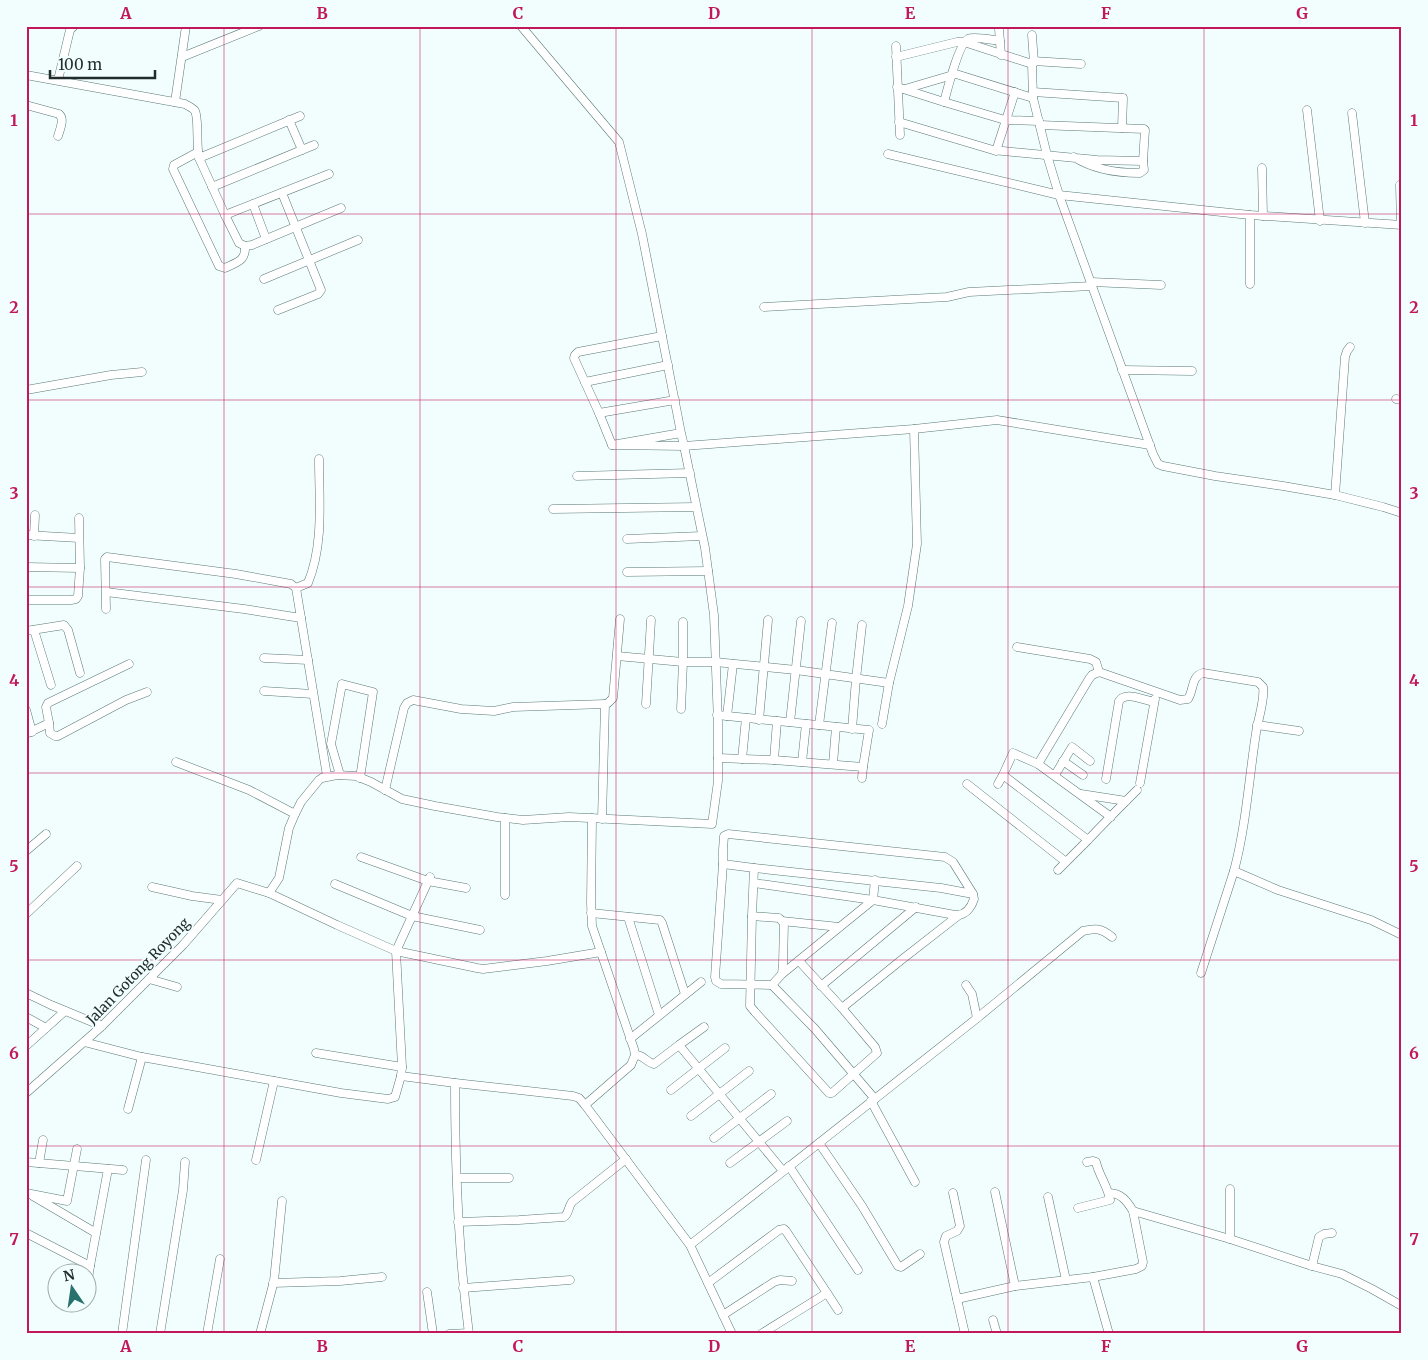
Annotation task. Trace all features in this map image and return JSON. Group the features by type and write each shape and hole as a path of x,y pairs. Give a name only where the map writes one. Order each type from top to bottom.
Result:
{"street":[{"path":"58,80 70,30 74,26"},
{"path":"175,102 186,26"},
{"path":"182,57 259,26"},
{"path":"521,26 619,142 642,234 702,536 714,615 718,781 712,824 592,818 523,820 505,818 402,799 360,778 340,775 327,776 313,785 295,814 289,828 280,878 270,893 396,951 483,969 601,952"},
{"path":"999,29 1001,55"},
{"path":"1032,36 1033,95 1047,155 1059,194 1122,370 1158,464 1215,476 1335,495 1402,512"},
{"path":"944,102 964,42 971,38 1000,41"},
{"path":"896,57 948,43 964,42 1001,55 1032,62 1082,64"},
{"path":"896,46 901,88 900,135"},
{"path":"901,88 956,74 1014,92 1033,95 1123,98 1122,128"},
{"path":"26,75 185,104 194,110 198,155 224,215 239,243 245,246 252,245 341,208"},
{"path":"901,88 1005,120 1145,130 1144,170 1140,173 1116,172 1084,163 1074,157"},
{"path":"996,151 1014,92"},
{"path":"26,105 62,116 58,136"},
{"path":"1307,110 1320,220"},
{"path":"1352,113 1365,223"},
{"path":"245,246 243,259 225,268 219,266 173,169 174,165 300,116"},
{"path":"290,120 302,150"},
{"path":"899,122 996,151 1143,161"},
{"path":"212,186 314,145"},
{"path":"888,154 1059,194 1250,215 1365,223 1401,225 1400,185"},
{"path":"1262,168 1263,216"},
{"path":"224,215 329,174"},
{"path":"278,310 318,294 321,290 282,192"},
{"path":"253,204 266,239"},
{"path":"1250,215 1250,284"},
{"path":"264,279 358,240"},
{"path":"764,307 947,297 969,292 1092,284 1162,285"},
{"path":"612,445 574,358 575,355 578,352 662,336"},
{"path":"1335,495 1345,357 1350,347"},
{"path":"585,382 668,365"},
{"path":"1122,370 1192,371"},
{"path":"26,390 111,374 142,372"},
{"path":"599,413 675,400"},
{"path":"612,445 684,446 914,429 997,420 1150,445"},
{"path":"882,724 889,683 908,606 917,544 914,429"},
{"path":"612,445 682,432"},
{"path":"296,588 308,583 315,567 320,530 319,458"},
{"path":"577,476 690,473"},
{"path":"553,509 696,507"},
{"path":"35,515 30,536 79,538"},
{"path":"26,600 71,600 76,599 78,596 80,568 79,518"},
{"path":"627,539 702,536"},
{"path":"106,609 105,558 108,556 291,584 296,588 327,776"},
{"path":"26,568 80,568"},
{"path":"627,572 708,571"},
{"path":"106,592 301,618"},
{"path":"385,790 404,708 407,703 414,700 461,709 494,711 513,707 608,703 613,698 620,619"},
{"path":"646,704 651,620"},
{"path":"759,720 768,620"},
{"path":"790,722 801,621"},
{"path":"681,709 682,622"},
{"path":"819,725 832,623"},
{"path":"50,685 30,630 61,624 66,627 80,673"},
{"path":"852,729 862,625"},
{"path":"1017,647 1090,659 1096,662 1099,672"},
{"path":"617,656 683,662 715,662 796,670 889,683"},
{"path":"264,658 308,660"},
{"path":"129,664 48,703 46,707 50,733 58,736 122,702 147,692"},
{"path":"727,716 733,664"},
{"path":"1038,764 1089,679 1092,675 1099,672 1180,700 1188,698 1195,678 1203,673 1261,684 1263,690 1239,849 1234,871 1201,973"},
{"path":"340,775 331,744 342,684 373,692 360,778"},
{"path":"264,691 313,694"},
{"path":"1058,870 1138,787 1156,692"},
{"path":"1106,779 1119,701 1123,696 1127,696 1154,702"},
{"path":"602,819 605,704"},
{"path":"26,710 29,733 49,723"},
{"path":"717,716 868,730 862,778"},
{"path":"742,759 746,718"},
{"path":"774,760 777,721"},
{"path":"802,762 806,724"},
{"path":"1257,725 1299,731"},
{"path":"833,764 836,727"},
{"path":"1054,775 1072,747 1090,762"},
{"path":"998,784 1012,753 1038,764 1111,817"},
{"path":"718,758 863,767"},
{"path":"1063,761 1084,775"},
{"path":"176,762 250,790 295,814"},
{"path":"1003,775 1088,840"},
{"path":"967,784 1066,862"},
{"path":"1079,793 1126,801"},
{"path":"505,818 505,895"},
{"path":"585,1105 632,1065 635,1055 592,926 592,818"},
{"path":"26,851 46,834"},
{"path":"842,1008 972,906 973,894 953,862 945,857 725,834 723,839 724,864 717,940 716,981 721,984 772,985 815,1029 854,1074 873,1100 915,1182"},
{"path":"361,857 429,879 466,888"},
{"path":"724,864 941,888 973,894"},
{"path":"26,914 77,866"},
{"path":"754,868 750,1002 752,1008 828,1093 832,1093 877,1052 875,1047 842,1008 799,960"},
{"path":"1234,871 1278,890 1371,920 1402,935"},
{"path":"84,1042 142,1057 341,1093 388,1099 395,1097 401,1071 396,951 429,879"},
{"path":"772,985 782,974 873,900 874,880"},
{"name":"Jalan Gotong Royong","path":"26,1093 102,1026 183,945 237,883 270,893"},
{"path":"754,883 873,900 959,915"},
{"path":"335,884 412,916 480,930"},
{"path":"152,887 192,896 222,900"},
{"path":"821,986 916,907"},
{"path":"591,913 658,919 662,922 685,994"},
{"path":"752,916 840,927"},
{"path":"628,917 659,1015"},
{"path":"782,921 784,926 782,974"},
{"path":"690,1245 977,1018 1083,931 1100,929 1112,937"},
{"path":"149,979 176,987"},
{"path":"630,1039 701,982"},
{"path":"966,985 972,994 977,1018"},
{"path":"26,993 102,1026"},
{"path":"26,1046 65,1011"},
{"path":"26,1017 46,1028"},
{"path":"635,1055 641,1056 654,1064 704,1027"},
{"path":"679,1045 760,1142 786,1169 858,1270"},
{"path":"671,1090 725,1048"},
{"path":"316,1053 455,1083 579,1098 690,1245 732,1334"},
{"path":"128,1109 142,1057"},
{"path":"690,1116 749,1071"},
{"path":"256,1160 274,1081"},
{"path":"449,1334 469,1333 463,1288 458,1222 455,1083"},
{"path":"714,1138 771,1094"},
{"path":"730,1163 787,1121"},
{"path":"39,1163 43,1140"},
{"path":"819,1143 862,1206 898,1267 901,1267 920,1254"},
{"path":"64,1215 77,1149"},
{"path":"458,1222 526,1220 564,1216 567,1214 572,1202 626,1159"},
{"path":"122,1334 146,1160"},
{"path":"26,1162 123,1170"},
{"path":"160,1334 183,1190 185,1162"},
{"path":"1078,1208 1109,1201 1110,1198 1104,1181 1098,1173 1096,1162 1087,1162"},
{"path":"91,1262 108,1169"},
{"path":"456,1178 509,1178"},
{"path":"1230,1189 1230,1239"},
{"path":"994,1192 1016,1286"},
{"path":"27,1193 67,1202"},
{"path":"27,1193 96,1234"},
{"path":"953,1193 960,1226 957,1231 946,1236 944,1242 965,1334"},
{"path":"957,1299 1016,1286 1093,1277 1136,1269 1142,1266 1143,1262 1133,1211 1120,1195 1109,1193"},
{"path":"1048,1197 1066,1280"},
{"path":"260,1334 274,1283 282,1200"},
{"path":"1133,1211 1342,1274 1372,1288 1402,1306"},
{"path":"708,1283 779,1230 784,1229 838,1310"},
{"path":"1312,1266 1319,1237 1332,1233"},
{"path":"26,1234 82,1262"},
{"path":"206,1334 220,1259"},
{"path":"274,1283 340,1281 382,1277"},
{"path":"1093,1277 1109,1334"},
{"path":"463,1288 570,1280"},
{"path":"723,1315 778,1281 792,1281"},
{"path":"426,1292 433,1334"},
{"path":"761,1334 827,1293"},
{"path":"994,1320 997,1334"}]}
